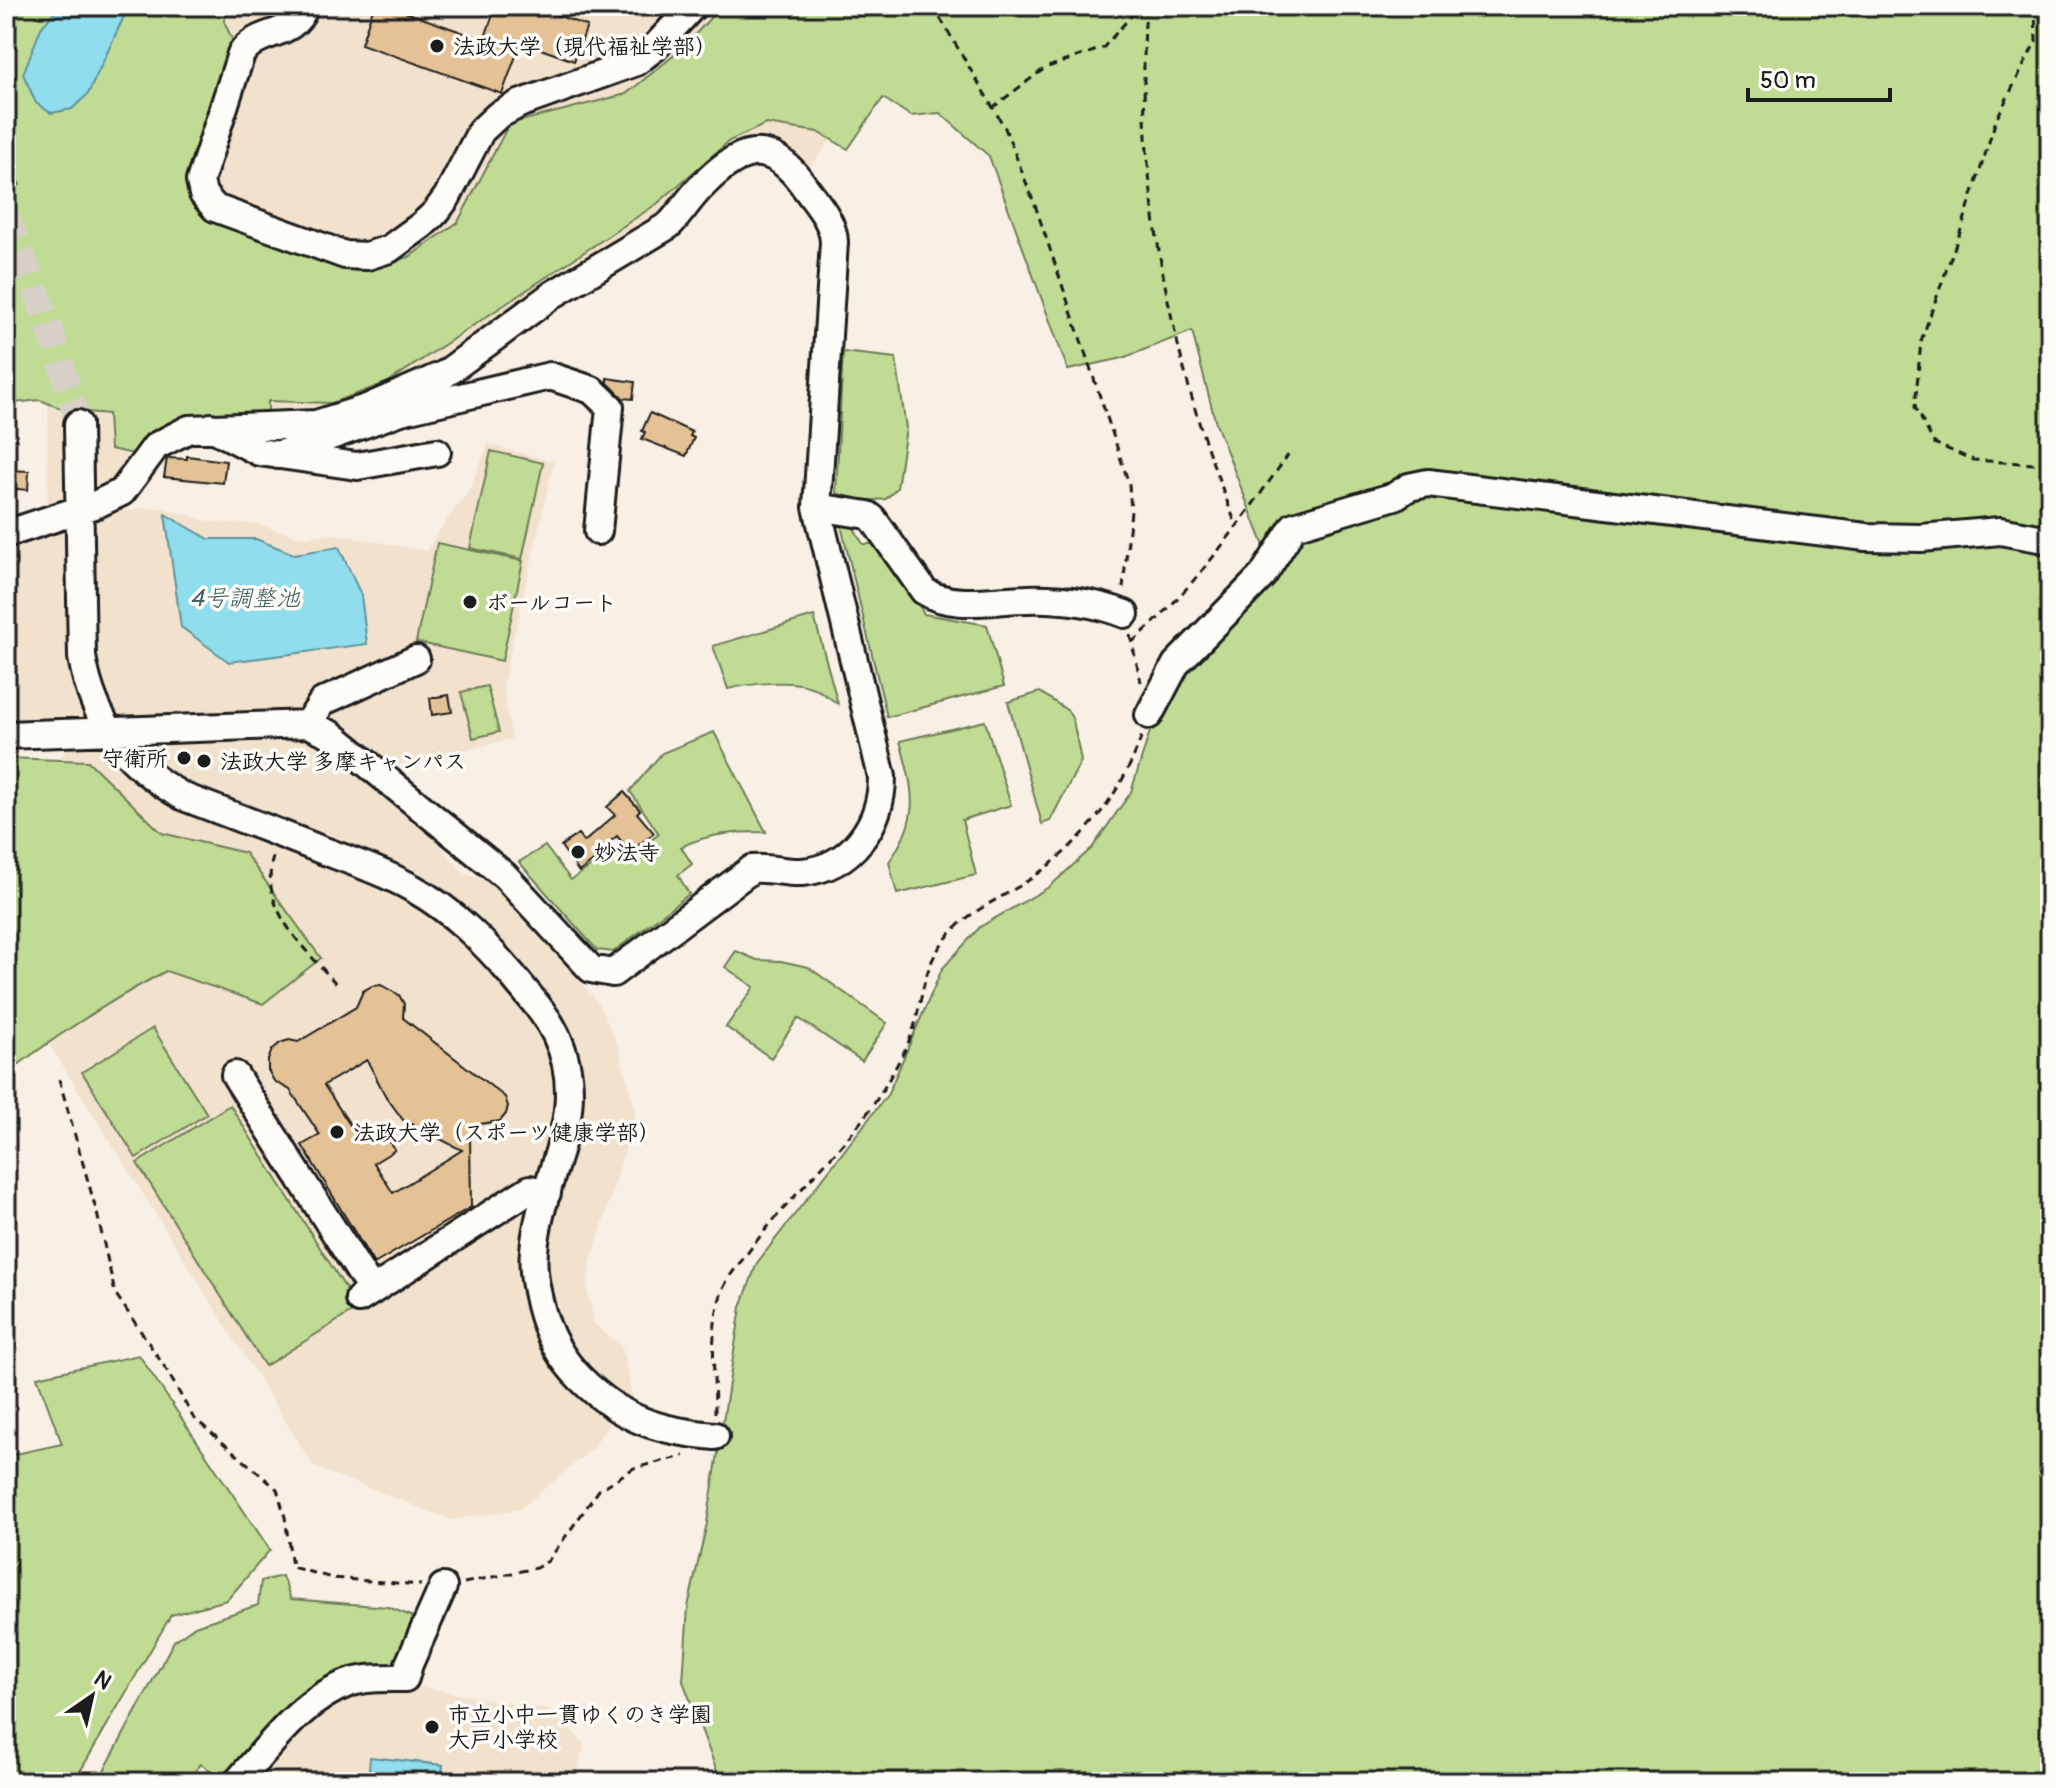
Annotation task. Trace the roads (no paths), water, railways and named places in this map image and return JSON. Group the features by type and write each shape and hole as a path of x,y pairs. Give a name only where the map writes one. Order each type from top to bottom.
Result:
{"street":[{"path":"305,6 296,23 259,38 247,45 241,54 200,181 203,194 215,208 345,255 367,256 389,249 436,212 481,131 497,116 519,104 636,62 654,48 693,6"},
{"path":"6,735 308,724 332,735 505,876 591,969 613,973 744,873 763,867 800,872 828,866 853,849 875,821 880,805 882,777 817,507 834,235 828,218 787,164 767,153 751,153 736,159 699,188 682,213 669,225 537,305 445,374 398,402 278,455"},
{"path":"6,534 122,492 156,446 189,429 316,424 367,408 550,376 592,390 610,407 598,531"},
{"path":"78,424 82,657 90,694 107,731 126,756 165,787 382,872 441,907 492,952 540,1009 555,1034 565,1059 571,1089 569,1110 534,1251 534,1278 552,1340 572,1370 596,1393 624,1413 676,1433 715,1436"},
{"path":"211,427 259,452 357,466 437,452"},
{"path":"1149,715 1176,664 1263,575 1294,526 1428,483 1866,537 1921,538 2000,531 2050,540"},
{"path":"817,507 868,515 924,591 934,598 960,602 1030,598 1088,601 1125,614"},
{"path":"308,724 322,702 416,659"},
{"path":"235,1075 365,1295 530,1189 547,1193"},
{"path":"237,1782 304,1709 327,1693 350,1682 405,1678 443,1587"}],"water":[{"path":"59,6 125,6 126,12 88,94 72,109 51,113 36,103 23,74 41,28"},
{"name":"4号調整池","path":"165,514 209,539 256,539 294,554 339,547 361,595 367,644 229,662 181,627"},
{"path":"370,1757 443,1765 441,1782 368,1782"}],"tunnel":[{"path":"6,216 46,318 78,424"}],"place":[{"name":"法政大学（現代福祉学部）","path":"437,46"},
{"name":"ボールコート","path":"470,602"},
{"name":"守衛所","path":"184,758"},
{"name":"法政大学 多摩キャンパス","path":"204,761"},
{"name":"妙法寺","path":"578,852"},
{"name":"法政大学（スポーツ健康学部）","path":"337,1132"},
{"name":"市立小中一貫ゆくのき学園 大戸小学校","path":"432,1727"}]}
